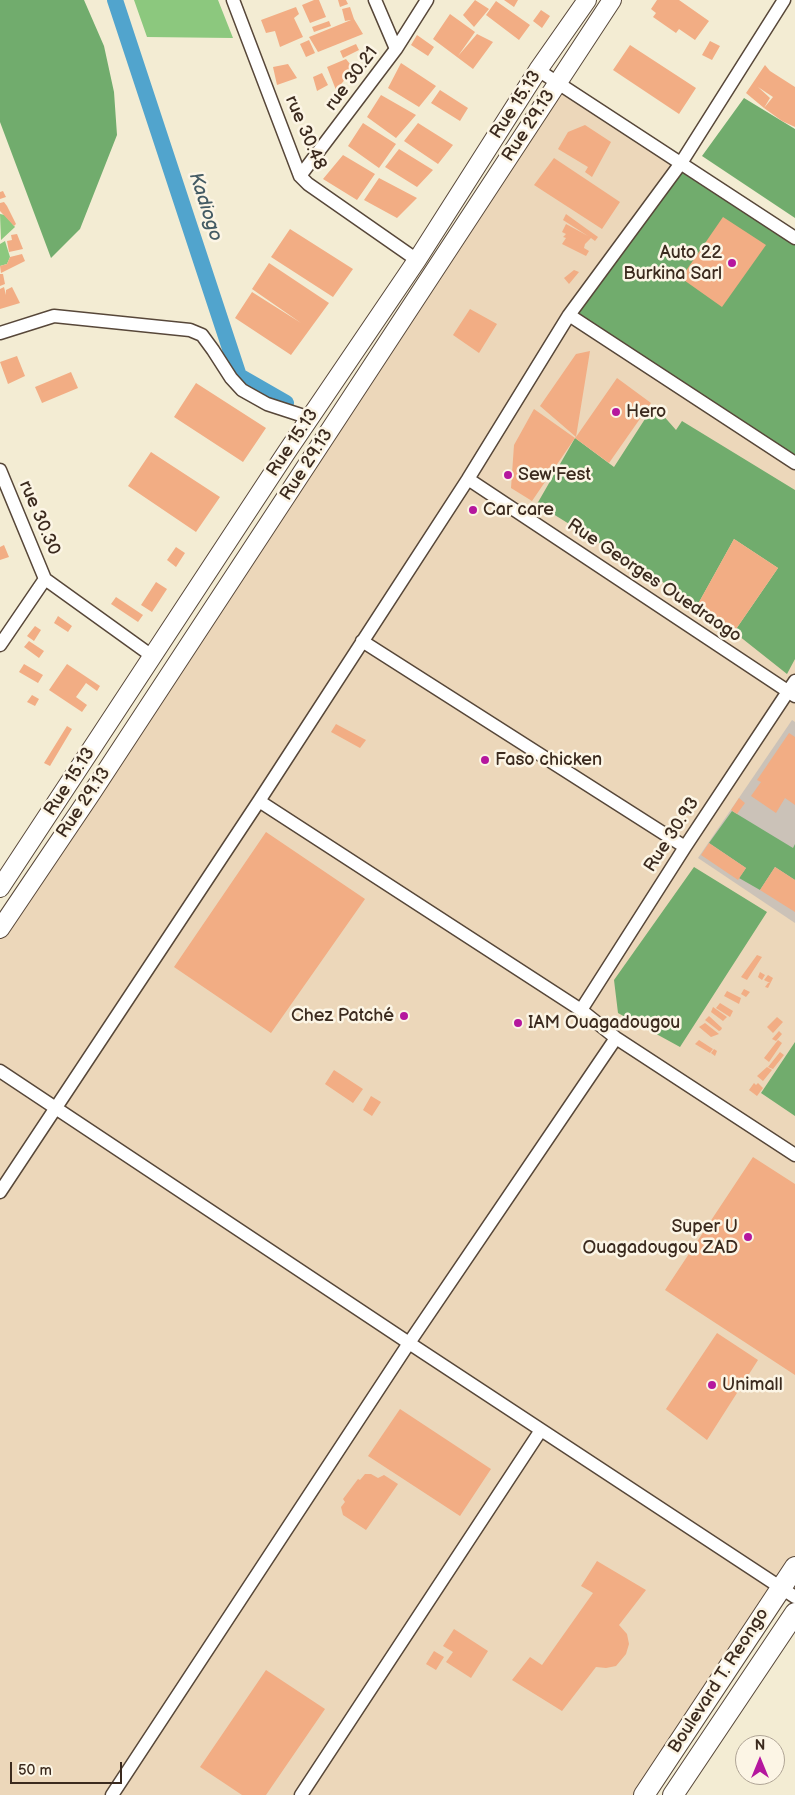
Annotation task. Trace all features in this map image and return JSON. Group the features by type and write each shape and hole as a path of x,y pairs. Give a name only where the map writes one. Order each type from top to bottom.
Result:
{"main road":[{"name":"Rue 15.13","path":"0,888 310,418 417,260 538,70 587,0"},
{"name":"Rue 29.13","path":"0,929 612,0"},
{"name":"Boulevard T. Reongo","path":"644,1795 788,1592 795,1567"},
{"name":"Boulevard T. Reongo","path":"673,1795 795,1613"}],"street":[{"name":"rue 30.48","path":"233,0 300,176 308,184 417,260"},
{"path":"376,0 396,50"},
{"name":"rue 30.21","path":"300,176 396,50 428,0"},
{"path":"0,1192 259,801 468,479 569,315 681,163 784,0"},
{"path":"538,70 795,238"},
{"path":"569,315 795,463"},
{"path":"0,334 54,316 190,330 202,335 214,350 231,378 242,390 267,404 310,418"},
{"name":"rue 30.30","path":"0,470 45,579"},
{"name":"Rue Georges Ouedraogo","path":"468,479 793,690"},
{"path":"0,645 45,579 152,656"},
{"path":"362,641 685,847"},
{"name":"Rue 30.93","path":"581,1010 685,847 793,690"},
{"path":"259,801 581,1010 616,1038 795,1154"},
{"path":"112,1795 409,1343 616,1038"},
{"path":"0,1071 788,1592"},
{"path":"301,1795 541,1430"}],"shaded area":[{"path":"558,84 795,240 795,1572 647,1795 0,1795 0,927"},
{"path":"792,720 795,722 795,923 698,858"}],"green space":[{"path":"0,0 84,0 104,46 114,92 117,135 80,229 51,258 0,122"},
{"path":"134,0 218,0 233,38 147,37"},
{"path":"744,98 795,129 795,218 702,156"},
{"path":"682,170 795,244 795,462 572,317"},
{"path":"0,214 5,215 15,227 1,240"},
{"path":"5,241 10,257 7,264 0,266 0,244"},
{"path":"654,405 676,430 682,421 795,490 795,659 787,674 734,632 778,568 734,539 698,604 537,504 575,438 614,467"},
{"path":"732,811 793,848 795,844 795,880 775,867 760,890 739,878 746,868 709,843"},
{"path":"694,867 767,912 680,1047 618,1013 614,980"},
{"path":"795,1042 795,1116 761,1093"}],"building":[{"path":"319,0 326,17 310,23 302,5"},
{"path":"338,0 346,0 348,4 340,7"},
{"path":"475,0 489,9 474,27 463,15"},
{"path":"504,0 518,0 514,7"},
{"path":"657,0 679,0 709,21 695,40 679,29 676,33 653,17 656,13 651,9"},
{"path":"496,1 530,25 519,40 486,15"},
{"path":"296,7 299,14 294,18 303,37 280,47 275,31 266,33 261,20"},
{"path":"350,7 354,19 363,34 318,52 309,37 351,20 345,21 342,9"},
{"path":"541,10 550,16 542,28 533,21"},
{"path":"450,14 475,32 458,56 477,34 493,42 473,69 433,39"},
{"path":"329,21 331,26 314,32 312,27"},
{"path":"417,35 434,47 428,56 411,45"},
{"path":"309,40 315,53 306,57 300,44"},
{"path":"710,41 720,46 712,60 702,55"},
{"path":"356,44 359,50 343,58 340,51"},
{"path":"630,45 696,88 679,114 613,70"},
{"path":"346,59 354,69 336,90 327,67"},
{"path":"401,63 436,86 419,107 388,88"},
{"path":"288,64 297,78 277,85 273,67"},
{"path":"765,65 770,71 795,87 795,127 782,121 764,108 746,93","holes":["758,87 773,97 764,108 770,98"]},
{"path":"322,73 328,85 317,91 313,77"},
{"path":"440,90 468,108 460,121 431,103"},
{"path":"381,95 416,115 396,138 367,117"},
{"path":"363,123 396,144 379,168 348,146"},
{"path":"418,123 453,145 438,164 404,141"},
{"path":"585,125 611,142 592,177 585,172 588,167 558,149 568,132"},
{"path":"399,149 433,170 417,187 385,167"},
{"path":"343,155 375,174 357,200 323,179"},
{"path":"554,158 620,202 602,229 534,185"},
{"path":"379,178 417,198 397,218 364,200"},
{"path":"3,191 6,197 0,199 0,192"},
{"path":"4,202 16,224 14,226 0,211 0,203"},
{"path":"566,214 598,237 595,241 591,238 585,244 584,248 589,251 586,256 562,244 566,238 563,237 566,234 562,232 566,224 588,236 563,220"},
{"path":"723,217 766,245 722,307 681,278"},
{"path":"290,229 353,269 333,297 271,257"},
{"path":"17,234 23,249 9,252 7,241 12,240 11,235"},
{"path":"22,254 25,261 1,273 0,266 7,264 10,257"},
{"path":"269,263 329,303 291,355 235,318 252,292 301,323 252,289"},
{"path":"574,270 579,272 569,284 564,278"},
{"path":"0,274 3,274 5,284 0,286"},
{"path":"4,287 6,295 6,290 12,287 20,303 0,309 0,289"},
{"path":"470,309 497,324 479,353 453,335"},
{"path":"590,351 576,437 540,406 576,354"},
{"path":"17,356 25,376 8,384 0,362"},
{"path":"71,372 78,388 42,403 35,387"},
{"path":"617,378 651,403 609,463 575,438"},
{"path":"196,383 266,428 243,462 174,417"},
{"path":"534,409 575,438 532,501 511,488 514,445"},
{"path":"151,452 220,497 196,532 128,486"},
{"path":"734,539 778,568 734,632 698,604"},
{"path":"4,545 9,557 0,560 0,547"},
{"path":"176,547 185,553 176,567 167,560"},
{"path":"156,582 167,589 152,612 141,605"},
{"path":"116,597 143,615 138,622 111,604"},
{"path":"58,616 72,626 68,632 54,623"},
{"path":"35,626 41,630 34,641 27,636"},
{"path":"29,641 44,651 39,658 24,647"},
{"path":"24,664 43,675 38,683 19,672"},
{"path":"67,664 100,686 97,691 86,683 76,697 87,705 82,712 49,690"},
{"path":"32,695 39,699 35,706 27,702"},
{"path":"336,724 366,740 360,748 331,732"},
{"path":"67,726 72,729 50,766 44,763"},
{"path":"789,733 795,737 795,805 785,798 776,813 751,796 761,782 757,780"},
{"path":"739,798 745,803 737,814 731,810"},
{"path":"266,832 365,899 271,1033 174,967"},
{"path":"709,843 746,868 738,880 701,855"},
{"path":"775,867 795,880 795,912 760,890"},
{"path":"757,955 762,957 747,980 741,977"},
{"path":"760,972 765,975 762,980 758,977"},
{"path":"768,975 773,978 768,988 765,987 770,983 764,980"},
{"path":"744,989 750,992 746,997 741,994"},
{"path":"727,991 741,998 739,1004 724,996"},
{"path":"720,1003 733,1011 730,1017 716,1008"},
{"path":"713,1007 727,1017 723,1021 711,1012"},
{"path":"709,1016 722,1028 721,1030 719,1031 705,1020"},
{"path":"777,1017 783,1022 773,1033 767,1027"},
{"path":"705,1023 719,1034 711,1037 699,1027"},
{"path":"779,1031 782,1034 776,1041 772,1039"},
{"path":"699,1040 713,1049 710,1053 695,1044"},
{"path":"778,1040 782,1043 769,1062 764,1058"},
{"path":"714,1049 717,1051 715,1056 711,1053"},
{"path":"780,1052 784,1055 773,1069 768,1067"},
{"path":"767,1067 772,1070 763,1081 757,1076"},
{"path":"334,1070 363,1089 353,1103 325,1084"},
{"path":"754,1083 756,1085 758,1083 763,1088 757,1096 749,1090"},
{"path":"371,1096 381,1102 372,1116 363,1110"},
{"name":"Super U Ouagadougou ZAD","path":"753,1157 795,1184 795,1375 665,1290"},
{"name":"Unimall","path":"717,1333 758,1360 707,1440 666,1409"},
{"path":"400,1409 491,1469 460,1516 368,1456"},
{"path":"365,1474 371,1474 378,1478 384,1475 398,1484 366,1530 343,1515 341,1507 345,1502 343,1499 358,1479 360,1480"},
{"path":"597,1561 646,1590 619,1625 627,1634 629,1644 626,1654 616,1666 596,1667 562,1711 512,1680 530,1657 542,1665 593,1593 581,1586"},
{"path":"454,1629 488,1651 471,1678 446,1662 453,1652 443,1646"},
{"path":"434,1651 444,1657 436,1670 426,1664"},
{"path":"266,1670 325,1709 266,1795 242,1795 200,1767"}],"waterway":[{"name":"Kadiogo","path":"115,0 239,376 286,403"}],"place":[{"name":"Auto 22 Burkina Sarl","path":"732,263"},
{"name":"Hero","path":"616,412"},
{"name":"Sew'Fest","path":"508,475"},
{"name":"Car care","path":"473,510"},
{"name":"Faso chicken","path":"485,760"},
{"name":"Chez Patché","path":"404,1016"},
{"name":"IAM Ouagadougou","path":"518,1023"},
{"name":"Super U Ouagadougou ZAD","path":"748,1237"},
{"name":"Unimall","path":"712,1385"}]}
